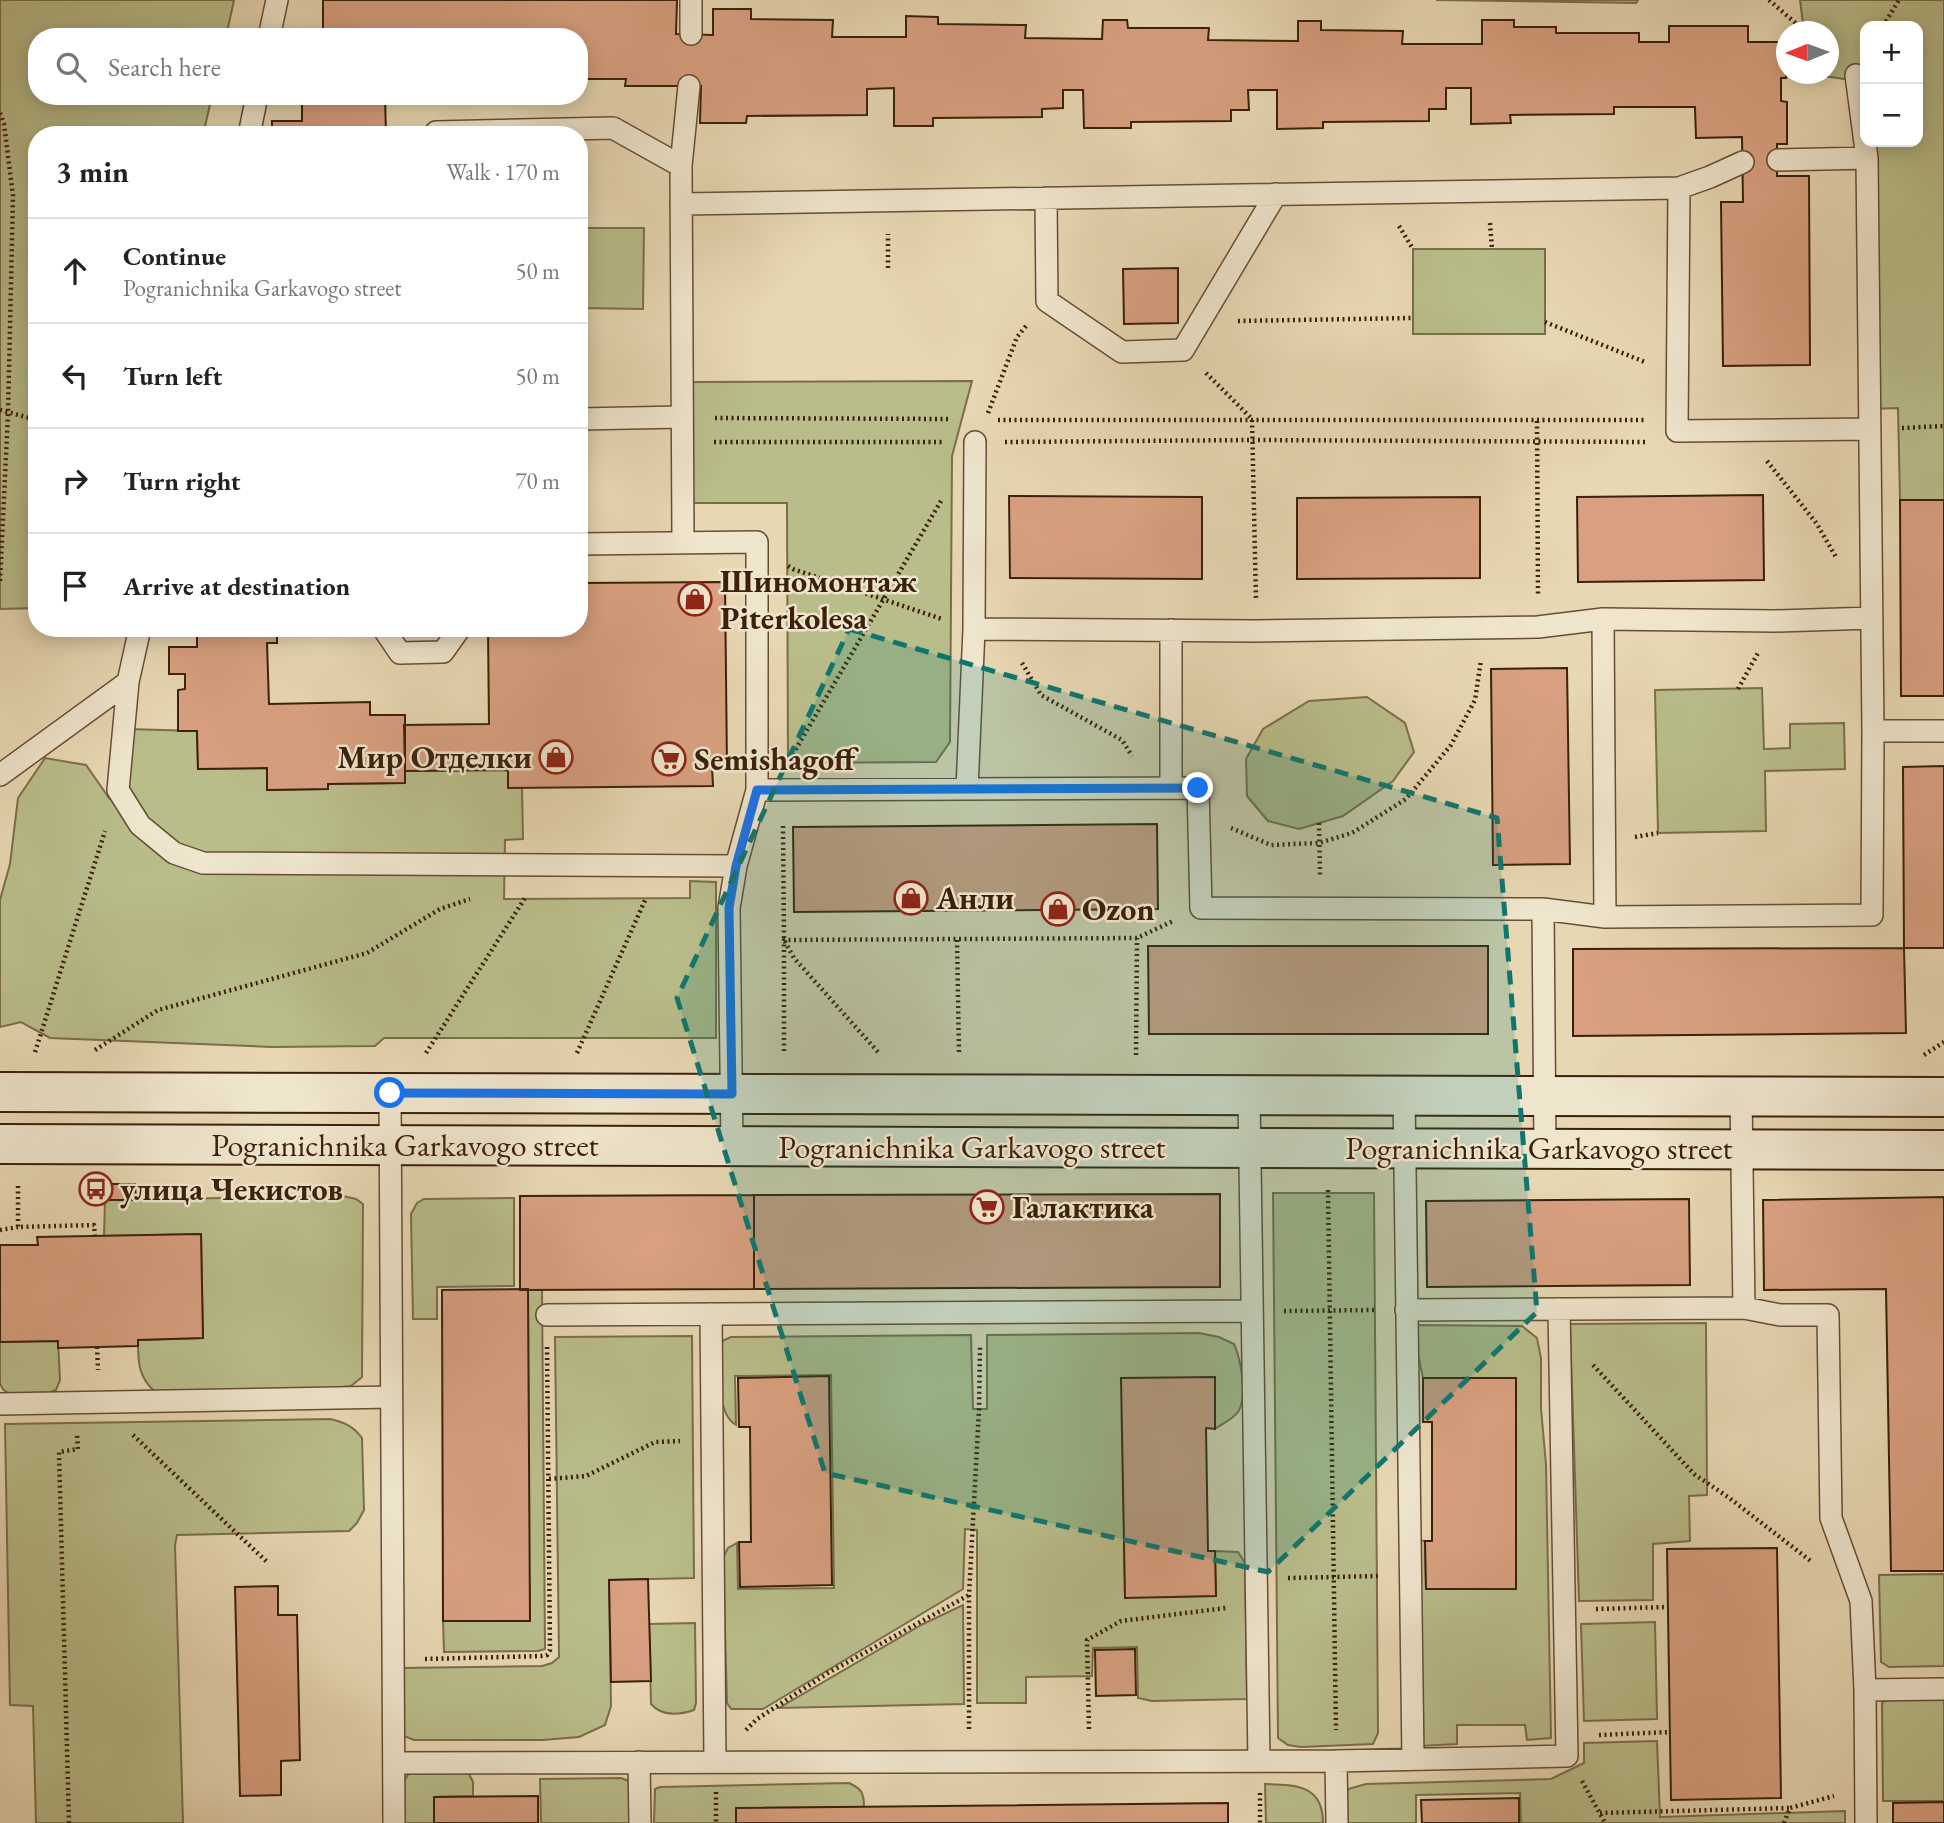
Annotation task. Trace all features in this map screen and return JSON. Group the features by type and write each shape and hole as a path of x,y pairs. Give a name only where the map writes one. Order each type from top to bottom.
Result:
{"street":[{"name":"Pogranichnika Garkavogo street","path":"0,1092 1944,1097"},
{"name":"Pogranichnika Garkavogo street","path":"0,1144 1944,1150"}],"lane":[{"path":"272,28 277,0"},
{"path":"691,0 691,34"},
{"path":"757,790 1198,788 1201,908 1543,909 1605,917 1872,915 1873,731 1867,158 1856,75"},
{"path":"683,543 681,166 689,86"},
{"path":"250,126 255,105"},
{"path":"588,129 613,128 681,166"},
{"path":"1778,160 1867,158"},
{"path":"681,204 1679,188 1742,162"},
{"path":"1679,188 1677,425 1743,430 1870,429"},
{"path":"1046,198 1047,301 1122,352 1183,350 1276,194"},
{"path":"588,419 682,417"},
{"path":"967,789 974,629 975,442"},
{"path":"588,544 757,542 757,790 736,866 729,908 732,1146"},
{"path":"974,629 1256,631 1538,627 1603,619 1775,621 1872,618"},
{"path":"1603,619 1605,917"},
{"path":"1162,788 1171,630"},
{"path":"138,637 128,682 118,790 139,825 174,853 203,863 736,866"},
{"path":"389,637 400,653 443,652 454,637"},
{"path":"0,775 128,682"},
{"path":"1873,731 1944,731"},
{"path":"1543,909 1545,1149"},
{"path":"390,1093 394,1823"},
{"path":"1249,1096 1259,1761"},
{"path":"1404,1096 1413,1759"},
{"path":"1741,1097 1744,1308"},
{"path":"1406,1310 1744,1308 1780,1315 1828,1315 1831,1518 1861,1601 1866,1823"},
{"path":"394,1763 1336,1761 1567,1756 1559,1309"},
{"path":"547,1315 1251,1311"},
{"path":"711,1314 715,1762"},
{"path":"0,1404 391,1397"},
{"path":"1865,1690 1944,1689"},
{"path":"1336,1761 1337,1823"},
{"path":"639,1762 640,1823"}],"path":[{"path":"1769,0 1793,21"},
{"path":"1886,21 1899,0"},
{"path":"0,113 4,124 13,196 8,414 0,581"},
{"path":"975,442 1017,337 1047,301"},
{"path":"1202,322 1412,318"},
{"path":"1545,322 1678,376"},
{"path":"1183,350 1252,419 1256,631"},
{"path":"0,410 28,418"},
{"path":"682,417 1537,421 1677,425"},
{"path":"1537,421 1538,627"},
{"path":"682,442 1658,442 1677,425"},
{"path":"1870,429 1944,426"},
{"path":"1743,430 1816,524 1837,559"},
{"path":"792,755 942,498"},
{"path":"793,569 946,620"},
{"path":"1198,788 1232,828 1271,845 1319,843 1352,833 1406,799 1451,745 1475,700 1486,628"},
{"path":"1001,629 1041,695 1122,740 1162,788"},
{"path":"34,1056 118,790"},
{"path":"783,790 784,1051"},
{"path":"1319,823 1321,908"},
{"path":"89,1054 158,1010 367,953 440,909 491,891 522,864"},
{"path":"577,1053 661,865"},
{"path":"427,1051 528,894"},
{"path":"784,940 1137,938 1201,908"},
{"path":"1136,1055 1137,938"},
{"path":"784,940 794,958 878,1053"},
{"path":"957,940 959,1054"},
{"path":"1920,1058 1944,1042"},
{"path":"18,1195 18,1227"},
{"path":"1328,1195 1336,1732"},
{"path":"0,1230 94,1225 94,1236"},
{"path":"1287,1311 1406,1310"},
{"path":"969,1703 969,1595 979,1410 980,1313"},
{"path":"392,1659 547,1654 550,1650 547,1315"},
{"path":"97,1347 98,1373"},
{"path":"1597,1368 1694,1474 1728,1497 1861,1601"},
{"path":"99,1402 267,1562"},
{"path":"549,1479 586,1476 655,1442"},
{"path":"69,1823 59,1452 78,1449"},
{"path":"1286,1578 1410,1576"},
{"path":"757,1719 828,1673 969,1595"},
{"path":"1620,1608 1668,1606"},
{"path":"1090,1761 1087,1640 1121,1621 1233,1607"},
{"path":"1631,1734 1670,1732"},
{"path":"1589,1794 1605,1823"},
{"path":"1600,1813 1790,1808 1815,1802"},
{"path":"1784,1823 1790,1808"}],"highlighted area":[{"path":"849,629 1497,818 1537,1312 1268,1572 825,1473 677,998"}],"green space":[{"path":"0,0 234,0 228,28 28,28 28,105 210,105 205,126 28,126 28,608 0,609"},
{"path":"1436,0 1638,0 1636,3"},
{"path":"1800,0 1944,0 1944,500 1900,500 1898,408 1870,409 1865,147 1923,147 1923,21 1860,21 1860,81 1839,78 1839,21 1803,21"},
{"path":"588,228 644,228 643,309 588,308"},
{"path":"1413,249 1545,249 1545,334 1413,334"},
{"path":"972,381 952,456 950,742 936,762 788,763 787,503 692,503 691,382"},
{"path":"1762,688 1764,749 1790,748 1790,724 1844,723 1845,769 1765,771 1766,831 1658,833 1655,690"},
{"path":"1367,697 1405,723 1414,752 1393,781 1343,816 1299,829 1268,821 1247,796 1246,759 1263,729 1309,701"},
{"path":"127,729 197,731 198,769 267,768 268,790 327,789 328,784 405,783 405,771 508,770 522,788 523,839 505,840 504,899 690,898 690,881 716,882 716,1038 384,1038 375,1046 272,1047 50,1038 21,1022 0,1027 0,900 10,864 18,798 45,758 86,765 109,798"},
{"path":"1273,1193 1374,1193 1378,1733 1373,1744 1301,1747 1288,1745 1278,1738"},
{"path":"343,1196 363,1204 362,1377 351,1386 334,1388 154,1391 140,1368 138,1340 203,1338 201,1234 104,1236 105,1200"},
{"path":"514,1198 514,1286 437,1287 437,1319 413,1319 411,1214 417,1203 424,1199"},
{"path":"528,1289 542,1290 545,1649 444,1652 443,1621 529,1621"},
{"path":"1706,1323 1707,1495 1689,1496 1690,1541 1653,1544 1653,1600 1579,1601 1570,1324"},
{"path":"1412,1325 1522,1326 1537,1338 1541,1358 1541,1408 1546,1465 1551,1738 1527,1740 1525,1725 1457,1725 1457,1744 1420,1746 1415,1540 1425,1541 1426,1589 1516,1588 1516,1379 1423,1378"},
{"path":"1199,1333 1219,1337 1234,1344 1241,1369 1243,1397 1238,1412 1215,1429 1122,1379 1125,1597 1216,1596 1215,1551 1238,1552 1245,1563 1247,1699 1152,1701 1138,1698 1137,1647 1093,1648 1092,1676 1026,1677 1026,1703 977,1703 977,1530 965,1529 963,1589 763,1709 731,1709 727,1703 723,1558 728,1548 737,1543 738,1589 834,1588 831,1375 735,1376 736,1425 729,1419 722,1401 720,1346 724,1340 731,1337 971,1335 973,1409 987,1409 987,1335"},
{"path":"692,1336 694,1578 609,1580 611,1706 605,1725 579,1737 543,1740 414,1740 404,1736 399,1668 542,1666 559,1657 555,1337"},
{"path":"58,1341 60,1380 56,1390 16,1396 3,1389 0,1383 0,1342"},
{"path":"330,1419 348,1425 362,1438 364,1510 349,1531 177,1535 175,1545 183,1823 36,1823 33,1706 10,1705 5,1424"},
{"path":"1944,1574 1944,1666 1889,1667 1881,1662 1879,1575"},
{"path":"963,1605 964,1704 779,1708 923,1624"},
{"path":"1655,1622 1657,1719 1584,1721 1581,1624"},
{"path":"695,1623 694,1710 677,1714 665,1713 651,1704 649,1624"},
{"path":"1944,1695 1944,1801 1883,1801 1882,1703 1891,1696"},
{"path":"1657,1741 1660,1817 1845,1811 1845,1823 1521,1823 1520,1793 1416,1795 1416,1823 1343,1823 1348,1789 1366,1784 1551,1779 1584,1763 1584,1743"},
{"path":"461,1771 469,1774 473,1782 473,1796 434,1797 434,1823 402,1823 402,1788 411,1772"},
{"path":"621,1778 629,1781 634,1823 541,1823 540,1779"},
{"path":"849,1783 861,1792 864,1807 736,1808 736,1823 654,1823 655,1789 660,1787"},
{"path":"1265,1784 1297,1787 1313,1794 1322,1810 1323,1823 1266,1823"}],"building":[{"path":"323,0 677,0 676,34 713,35 713,9 751,9 751,19 833,20 832,37 906,37 906,16 938,17 938,24 1026,25 1025,38 1102,39 1103,20 1127,20 1128,28 1209,28 1208,40 1298,41 1298,21 1321,21 1321,30 1403,31 1402,44 1482,44 1482,20 1514,20 1514,27 1556,27 1556,33 1639,33 1639,42 1669,42 1669,26 1748,26 1748,42 1776,42 1776,84 1781,84 1781,101 1787,102 1787,144 1777,144 1777,176 1809,176 1810,365 1723,366 1721,202 1743,202 1742,137 1696,138 1695,107 1614,107 1614,114 1510,115 1511,123 1471,124 1471,88 1446,88 1446,109 1429,109 1429,121 1323,122 1323,128 1277,129 1277,90 1248,90 1249,110 1231,110 1231,121 1131,122 1131,128 1084,128 1083,90 1063,90 1063,108 1042,109 1042,117 933,118 933,126 894,126 894,88 867,89 867,115 747,116 746,123 700,123 701,86 625,86 626,79 588,79 588,28 323,28"},
{"path":"302,105 385,105 386,126 272,126 272,121 302,121"},
{"path":"1178,268 1178,323 1124,324 1123,269"},
{"path":"1763,495 1764,580 1578,582 1577,497"},
{"path":"1009,496 1202,497 1202,579 1010,578"},
{"path":"1480,497 1480,578 1297,579 1297,498"},
{"path":"1900,500 1944,500 1944,696 1901,696"},
{"path":"725,582 727,767 712,767 713,786 508,788 508,770 405,771 404,725 489,724 488,637 588,637 588,583"},
{"path":"197,637 277,637 277,643 267,643 269,704 370,702 370,715 405,715 405,783 328,784 328,789 267,790 267,768 198,769 197,731 178,731 178,690 185,689 185,674 169,674 169,647 197,647"},
{"path":"1567,668 1570,864 1493,865 1491,669"},
{"path":"1944,766 1944,948 1904,948 1903,767"},
{"path":"1157,824 1158,909 794,912 793,827"},
{"path":"1148,946 1488,946 1488,1034 1149,1034"},
{"path":"1904,948 1906,1033 1573,1036 1573,949"},
{"path":"105,1184 135,1184 136,1200 105,1200"},
{"path":"1220,1194 1220,1287 754,1289 754,1195"},
{"path":"754,1195 754,1289 520,1290 520,1196"},
{"path":"1944,1197 1944,1571 1891,1571 1886,1289 1764,1290 1763,1200"},
{"path":"1689,1199 1690,1285 1427,1287 1426,1201"},
{"path":"201,1234 203,1338 138,1340 138,1346 58,1348 58,1341 0,1342 0,1245 38,1245 37,1237"},
{"path":"528,1289 530,1621 443,1621 442,1290"},
{"path":"829,1376 832,1585 740,1587 739,1542 751,1542 750,1427 739,1427 738,1378"},
{"path":"1215,1377 1215,1429 1206,1428 1208,1551 1215,1551 1216,1596 1125,1598 1121,1378"},
{"path":"1423,1378 1516,1378 1516,1589 1426,1589 1425,1541 1432,1541 1432,1422 1423,1422"},
{"path":"1777,1548 1781,1798 1671,1800 1667,1549"},
{"path":"648,1579 651,1681 611,1682 609,1580"},
{"path":"278,1586 278,1615 297,1615 300,1760 281,1761 281,1795 240,1796 235,1587"},
{"path":"1135,1649 1136,1695 1096,1696 1095,1650"},
{"path":"538,1796 538,1823 434,1823 434,1797"},
{"path":"1519,1798 1519,1823 1422,1823 1421,1800"},
{"path":"1944,1802 1944,1823 1893,1823 1893,1803"},
{"path":"1228,1803 1228,1823 736,1823 736,1808"}],"place":[{"name":"Шиномонтаж Piterkolesa","path":"695,599"},
{"name":"Мир Отделки","path":"556,757"},
{"name":"Semishagoff","path":"669,759"},
{"name":"Анли","path":"911,898"},
{"name":"Ozon","path":"1058,909"},
{"name":"улица Чекистов","path":"96,1189"},
{"name":"Галактика","path":"987,1207"}],"route":[{"path":"390,1093 732,1094 729,908 736,866 757,790 1198,788"}]}
